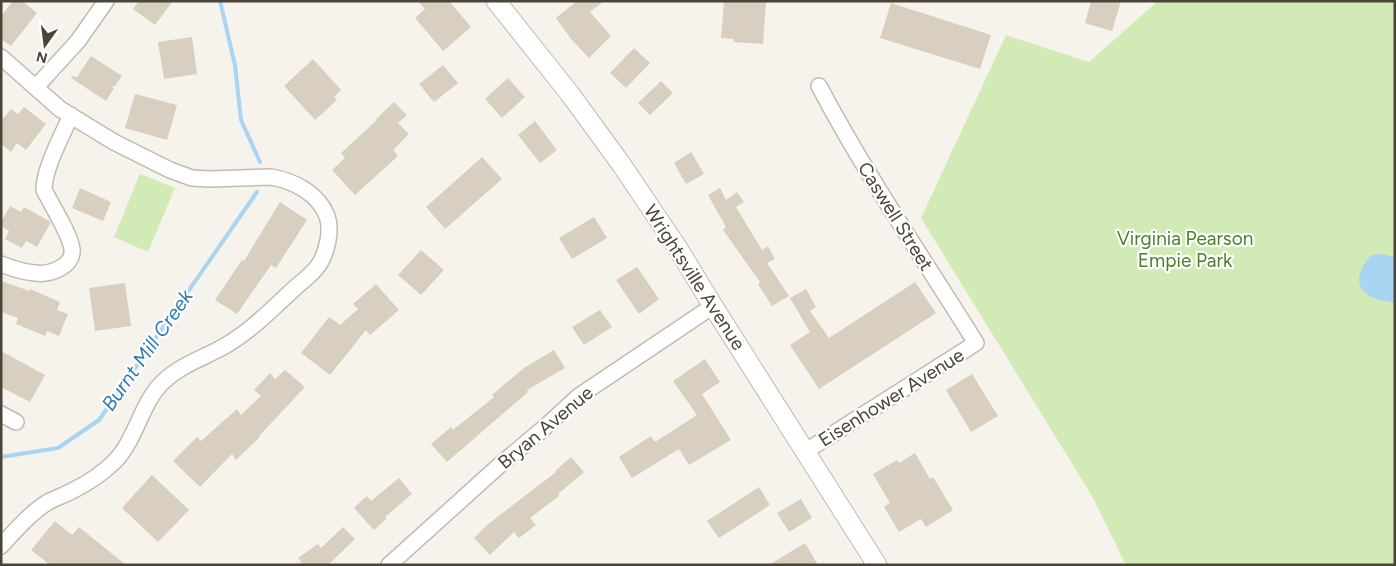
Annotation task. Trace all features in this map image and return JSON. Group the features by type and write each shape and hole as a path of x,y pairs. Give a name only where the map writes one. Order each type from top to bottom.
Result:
{"street":[{"path":"36,88 78,40 106,1"},
{"name":"Wrightsville Avenue","path":"496,1 564,87 621,164 677,247 877,565"},
{"path":"1,57 48,99 114,142 184,176 192,178 271,176 280,178 304,188 316,199 325,210 330,225 328,239 320,263 313,272 241,336 224,347 186,365 166,379 151,397 130,440 115,461 89,482 48,502 38,509 1,546"},
{"name":"Caswell Street","path":"819,86 877,188 930,268 976,343"},
{"path":"1,264 37,274 58,270 68,263 71,258 70,241 44,190 44,180 71,115"},
{"name":"Bryan Avenue","path":"390,565 579,396 713,306"},
{"name":"Eisenhower Avenue","path":"806,451 976,343"},
{"path":"1,414 16,422"}],"green space":[{"name":"Virginia Pearson Empie Park","path":"1158,1 1395,1 1395,565 1126,565 1092,496 921,218 1006,35 1089,62"},
{"path":"140,174 175,188 148,252 114,237"}],"water":[{"path":"1382,254 1395,257 1395,303 1371,297 1361,288 1359,282 1361,271 1371,255"}],"building":[{"path":"13,1 22,1 37,13 11,46 1,39 1,16"},
{"path":"139,1 173,1 155,25 133,9"},
{"path":"418,1 449,1 471,27 443,51 415,18 425,9"},
{"path":"577,1 604,1 590,12 611,36 589,58 571,39 556,18"},
{"path":"724,1 766,1 763,44 733,42 734,39 721,38"},
{"path":"1091,1 1121,1 1112,31 1085,23"},
{"path":"891,3 991,35 980,69 880,38"},
{"path":"192,37 197,74 164,79 158,42"},
{"path":"634,48 650,63 626,88 610,73"},
{"path":"91,56 122,76 115,86 110,87 114,88 106,101 71,78 72,76 77,77"},
{"path":"313,59 341,90 334,97 337,100 315,120 284,86"},
{"path":"443,65 458,83 434,102 419,84"},
{"path":"508,78 525,97 502,118 485,99"},
{"path":"661,81 673,93 650,115 638,103"},
{"path":"135,94 177,105 167,140 125,128"},
{"path":"394,102 407,115 398,123 409,134 393,150 398,156 355,195 332,170 345,158 341,153"},
{"path":"24,107 46,124 26,150 17,143 11,152 1,144 1,121 11,109 18,114"},
{"path":"535,121 557,150 540,163 518,135"},
{"path":"691,152 704,174 686,184 674,163"},
{"path":"482,157 502,179 445,229 426,207"},
{"path":"80,188 111,202 103,221 72,208"},
{"path":"720,188 726,200 737,192 744,202 736,207 762,250 768,246 775,259 767,263 789,296 772,306 758,284 760,282 723,230 726,227 708,195"},
{"path":"280,202 307,220 276,268 271,265 237,314 215,300 242,260 244,261"},
{"path":"10,206 21,212 24,207 51,222 37,247 26,241 22,248 5,239 9,231 1,226 1,222"},
{"path":"594,217 607,238 572,259 559,238"},
{"path":"421,250 444,270 421,295 398,275"},
{"path":"637,267 659,299 639,314 616,280"},
{"path":"1,281 30,291 30,289 60,302 57,310 68,314 59,336 47,331 45,336 16,324 18,318 1,312"},
{"path":"915,282 936,313 819,389 790,345 810,332 790,298 806,289 816,307 810,311 829,338"},
{"path":"125,283 131,326 95,331 89,288"},
{"path":"376,284 399,310 370,335 366,330 330,375 301,353 329,317 340,325 358,309 353,304"},
{"path":"600,310 612,327 584,345 572,327"},
{"path":"554,350 565,368 527,390 528,392 447,462 431,444 451,427 453,430 494,397 492,395 524,368"},
{"path":"1,351 45,375 30,402 1,387"},
{"path":"705,359 720,382 702,394 731,440 689,465 679,449 632,478 619,457 651,436 655,442 697,415 673,381"},
{"path":"285,370 305,387 260,437 236,460 232,454 200,487 173,461 197,437 201,441 237,409 241,415 261,396 254,390 270,373 275,379"},
{"path":"972,374 998,416 971,432 946,390"},
{"path":"915,453 930,479 933,477 953,510 926,527 921,519 899,532 884,507 890,503 873,474 897,460 899,463"},
{"path":"571,457 584,472 558,494 559,496 530,518 536,525 519,538 514,532 490,555 474,538 487,525 556,472"},
{"path":"152,475 189,510 158,542 122,508"},
{"path":"399,478 412,494 385,517 387,518 374,530 354,508 367,496 371,501"},
{"path":"759,487 770,505 719,538 707,521"},
{"path":"801,499 812,518 789,532 777,513"},
{"path":"55,521 72,535 79,527 126,565 50,565 31,550"},
{"path":"343,527 355,539 328,565 303,565 298,558 318,544 321,548"},
{"path":"805,543 818,565 769,565"}],"waterway":[{"name":"Burnt Mill Creek","path":"220,1 235,65 241,120 260,162"},
{"name":"Burnt Mill Creek","path":"1,457 58,448 99,420 257,192"}]}
